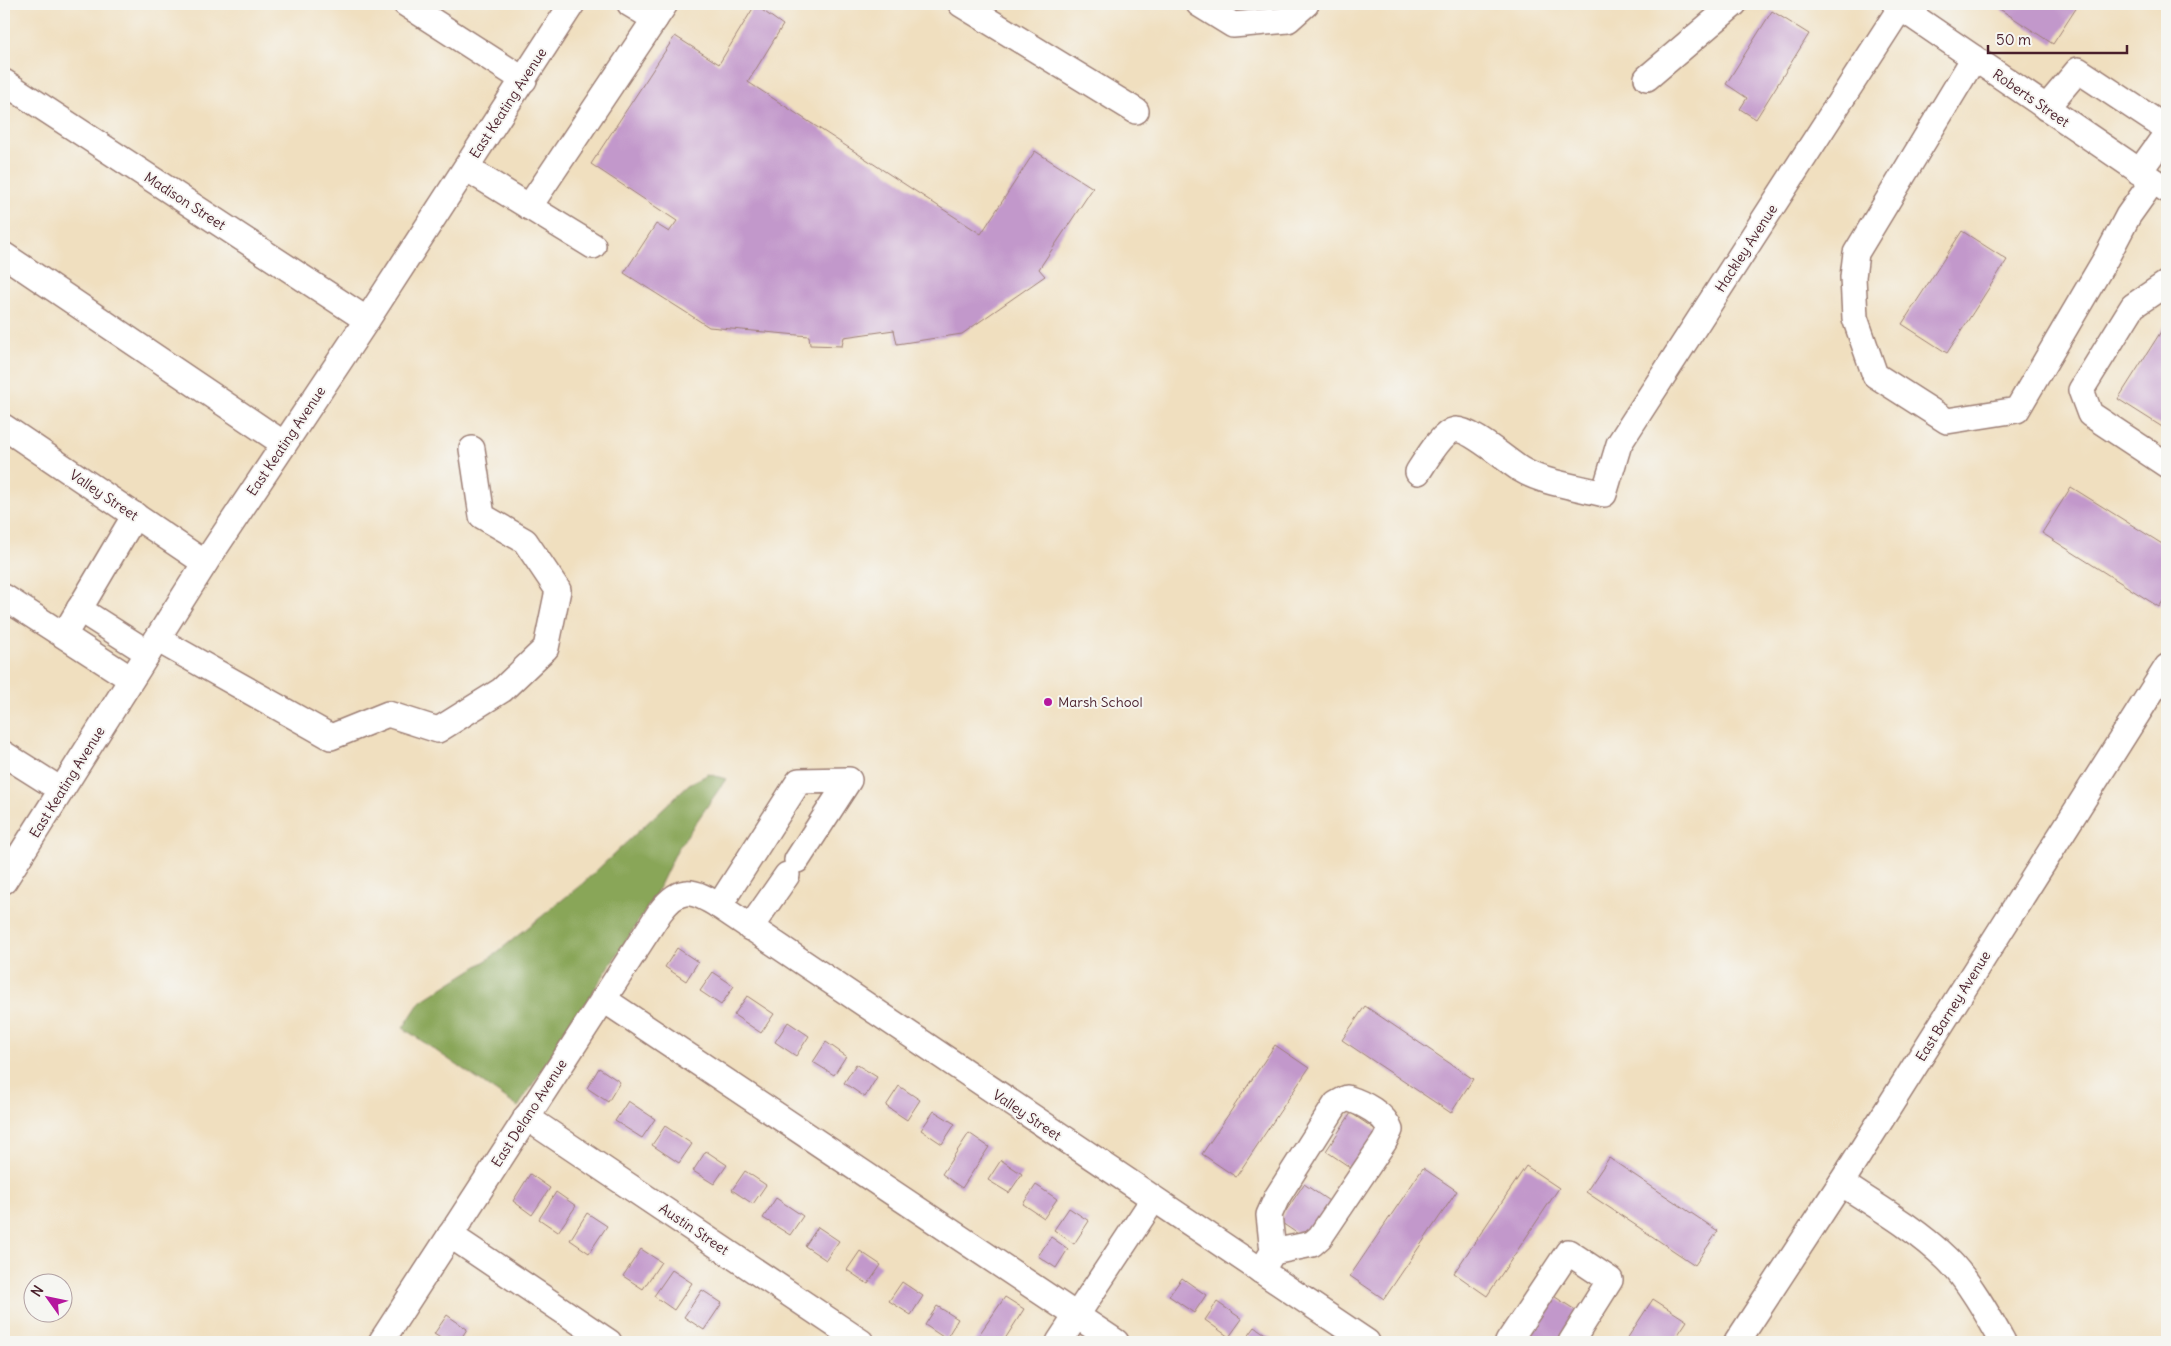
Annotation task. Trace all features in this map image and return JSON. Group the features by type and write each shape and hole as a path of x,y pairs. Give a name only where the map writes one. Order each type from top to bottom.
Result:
{"street":[{"path":"406,4 524,80"},
{"name":"East Keating Avenue","path":"4,881 205,563 367,320 572,4"},
{"path":"529,207 660,12 630,4"},
{"path":"961,4 1136,111"},
{"path":"1199,4 1233,25 1288,20 1306,4"},
{"path":"1647,78 1734,4"},
{"name":"Roberts Street","path":"1898,6 2153,181"},
{"name":"Hackley Avenue","path":"1418,472 1446,432 1457,429 1469,434 1522,470 1550,480 1604,494 1619,444 1898,6"},
{"path":"1974,58 1856,253 1853,277 1855,318 1874,375 1947,421 2017,410 2105,260 2128,216 2153,181 2167,134"},
{"path":"2046,108 2078,70 2167,129"},
{"name":"Madison Street","path":"4,82 367,320"},
{"path":"466,168 594,246"},
{"path":"4,256 284,444"},
{"path":"2167,283 2133,306 2082,390 2090,414 2167,465"},
{"name":"Valley Street","path":"4,427 205,563"},
{"path":"80,609 331,736 388,714 438,730 502,690 546,648 558,590 524,541 482,516 472,449"},
{"path":"64,635 135,516"},
{"path":"4,597 131,679"},
{"name":"East Barney Avenue","path":"1737,1342 1842,1183 2167,667"},
{"path":"4,754 61,790"},
{"path":"719,906 799,781 849,780 750,928"},
{"name":"Valley Street","path":"686,892 695,892 719,906 1153,1200 1267,1262 1367,1342"},
{"name":"East Delano Avenue","path":"380,1342 666,904 672,898 686,892"},
{"path":"603,999 1116,1342"},
{"path":"1347,1098 1360,1102 1387,1122 1390,1130 1384,1142 1326,1229 1312,1244 1267,1262 1269,1215 1277,1197 1336,1104 1347,1098"},
{"name":"Austin Street","path":"526,1117 861,1342"},
{"path":"1842,1183 1920,1236 1949,1261 1984,1307 2003,1342"},
{"path":"1059,1342 1153,1200"},
{"path":"450,1235 609,1342"},
{"path":"1508,1342 1568,1252 1610,1280 1571,1342"}],"green space":[{"path":"709,774 726,779 677,850 655,896 518,1107 403,1028 420,1002 490,958 582,884 689,784"}],"building":[{"path":"1992,4 2079,4 2053,44"},
{"path":"755,5 783,25 748,82 981,234 1035,151 1093,188 1039,269 1045,276 962,334 897,344 894,330 844,337 842,346 810,345 809,336 709,327 624,273 656,224 669,232 677,221 591,164 675,36 719,64"},
{"path":"1772,11 1809,34 1756,119 1740,109 1747,98 1726,84"},
{"path":"1962,231 2007,260 1947,353 1902,324"},
{"path":"2167,322 2167,430 2118,399"},
{"path":"2071,487 2167,547 2167,595 2159,607 2042,533"},
{"path":"677,948 698,962 686,981 665,967"},
{"path":"713,972 734,986 721,1005 700,991"},
{"path":"747,996 774,1014 761,1033 734,1015"},
{"path":"1365,1006 1473,1079 1451,1113 1342,1040"},
{"path":"788,1022 809,1036 796,1056 775,1042"},
{"path":"826,1042 846,1056 834,1075 813,1062"},
{"path":"1275,1045 1309,1068 1236,1177 1202,1154"},
{"path":"856,1064 877,1077 865,1097 844,1083"},
{"path":"599,1068 620,1082 608,1102 587,1088"},
{"path":"899,1086 920,1100 907,1120 886,1106"},
{"path":"628,1101 655,1119 642,1138 615,1121"},
{"path":"934,1111 955,1124 942,1144 921,1130"},
{"path":"1351,1113 1379,1132 1354,1170 1326,1151"},
{"path":"665,1126 692,1144 679,1163 652,1145"},
{"path":"969,1133 989,1147 962,1188 942,1174"},
{"path":"706,1151 727,1165 714,1184 693,1171"},
{"path":"1609,1158 1718,1231 1695,1265 1586,1192"},
{"path":"1001,1160 1022,1174 1009,1193 988,1180"},
{"path":"1526,1166 1559,1188 1487,1296 1454,1273"},
{"path":"1423,1168 1457,1191 1384,1299 1350,1276"},
{"path":"745,1171 766,1185 753,1204 732,1190"},
{"path":"530,1174 550,1188 532,1215 513,1201"},
{"path":"1304,1184 1332,1203 1307,1240 1279,1221"},
{"path":"1036,1185 1057,1199 1044,1218 1023,1204"},
{"path":"556,1192 576,1206 558,1232 539,1219"},
{"path":"776,1198 803,1216 790,1235 763,1218"},
{"path":"1069,1208 1089,1221 1074,1244 1054,1230"},
{"path":"587,1213 607,1226 589,1253 570,1240"},
{"path":"818,1227 839,1241 826,1260 805,1246"},
{"path":"1051,1237 1068,1249 1056,1268 1038,1256"},
{"path":"641,1249 661,1262 643,1289 623,1276"},
{"path":"860,1251 881,1265 868,1284 847,1270"},
{"path":"672,1270 692,1283 674,1310 654,1296"},
{"path":"1182,1278 1206,1295 1194,1313 1169,1296"},
{"path":"902,1282 923,1296 911,1315 889,1301"},
{"path":"702,1290 722,1303 704,1330 684,1317"},
{"path":"1552,1295 1580,1313 1560,1342 1520,1342"},
{"path":"1005,1297 1024,1309 1003,1342 974,1342"},
{"path":"1653,1299 1687,1321 1673,1342 1625,1342"},
{"path":"1217,1302 1242,1319 1229,1337 1205,1320"},
{"path":"937,1306 958,1319 946,1339 925,1325"},
{"path":"447,1315 467,1329 459,1342 447,1342 434,1334"},
{"path":"1255,1327 1277,1342 1244,1342"}],"place":[{"name":"Marsh School","path":"1048,702"}]}
